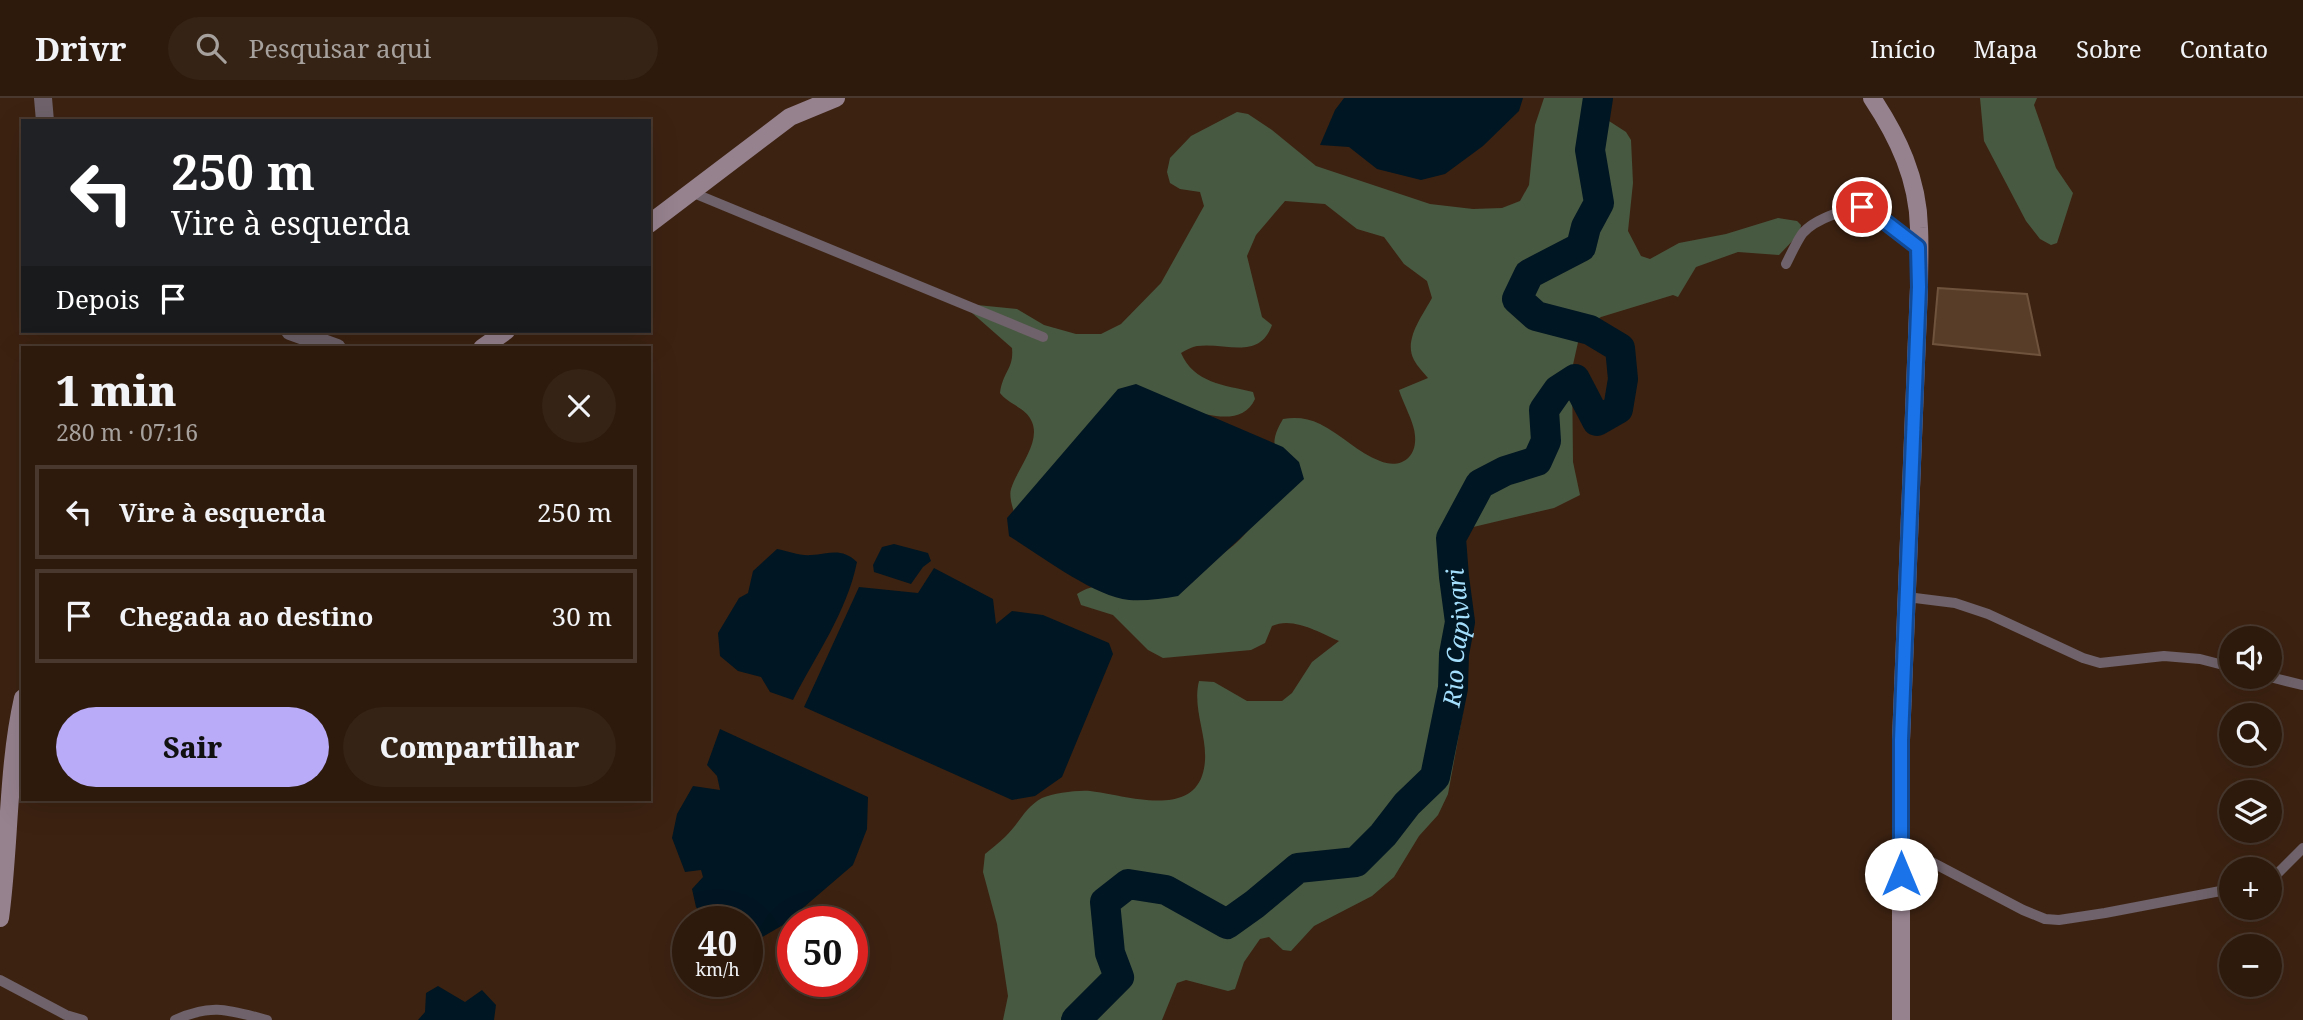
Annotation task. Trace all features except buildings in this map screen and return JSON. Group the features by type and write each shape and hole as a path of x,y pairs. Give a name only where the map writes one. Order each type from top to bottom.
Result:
{"main road":[{"path":"651,222 790,117 836,98"},
{"path":"1873,98 1903,151 1915,190 1920,229 1901,740 1901,1020"},
{"path":"485,346 503,333"},
{"path":"0,918 6,874 16,726 21,706"}],"street":[{"path":"43,98 45,119"},
{"path":"296,333 331,346"}],"lane":[{"path":"691,192 1043,337"},
{"path":"1786,264 1804,231 1837,212 1862,207 1870,210 1918,247"},
{"path":"1907,597 1955,603 1988,614 2083,658 2100,663 2164,656 2200,659 2219,664"},
{"path":"2282,680 2303,684"},
{"path":"1901,846 2045,919 2059,920 2105,914 2219,891"},
{"path":"2282,869 2303,848"},
{"path":"0,979 66,1015 83,1020"},
{"path":"175,1020 195,1011 227,1009 267,1020"}],"green space":[{"path":"1544,98 1609,98 1606,113 1609,121 1626,132 1631,140 1633,183 1628,231 1641,256 1650,259 1679,243 1726,234 1778,218 1797,221 1801,225 1800,233 1779,255 1738,252 1696,267 1678,297 1673,295 1601,317 1581,329 1572,369 1573,462 1580,495 1554,508 1469,528 1461,537 1459,646 1463,712 1448,794 1438,815 1419,836 1394,877 1372,896 1314,926 1291,951 1283,950 1269,937 1260,939 1244,962 1235,989 1228,991 1186,980 1177,983 1162,1020 1003,1020 1008,996 997,924 983,872 985,854 1010,832 1031,806 1047,796 1085,791 1152,800 1183,796 1194,789 1205,764 1197,693 1199,681 1214,682 1247,701 1282,701 1292,693 1312,662 1339,641 1297,624 1280,623 1272,626 1265,643 1251,650 1163,658 1148,650 1113,615 1081,605 1077,594 1097,586 1151,582 1187,573 1234,545 1257,518 1275,484 1278,466 1274,442 1283,419 1302,418 1315,422 1380,461 1400,463 1410,456 1415,436 1399,390 1428,378 1414,360 1411,344 1412,336 1432,298 1427,281 1404,264 1384,237 1357,229 1325,204 1285,201 1256,235 1247,256 1262,317 1272,325 1266,336 1259,343 1250,346 1197,346 1181,353 1202,377 1253,392 1255,399 1247,410 1224,417 1155,398 1019,527 1010,493 1031,447 1034,430 1030,417 1000,393 1011,361 1012,348 971,312 967,304 1017,309 1044,325 1076,334 1101,334 1121,324 1161,283 1204,206 1200,192 1180,189 1170,183 1167,172 1170,158 1191,136 1237,112 1248,114 1272,130 1316,166 1430,204 1473,209 1502,208 1520,201 1529,185 1535,125"},
{"path":"1980,98 2037,98 2034,105 2056,168 2073,193 2057,243 2051,245 2040,239 2026,221 1984,141"}],"water":[{"path":"1344,98 1523,98 1519,111 1483,146 1445,174 1421,180 1377,169 1349,147 1320,145 1335,110"},
{"path":"1136,384 1283,447 1299,462 1304,479 1178,596 1160,599 1129,600 1099,591 1067,574 1009,536 1007,518 1118,389"},
{"path":"894,544 928,553 931,561 911,584 874,572 873,565 882,547"},
{"path":"777,549 807,555 840,553 857,562 838,616 793,700 770,692 761,677 738,671 720,656 718,633 739,598 748,593 753,571"},
{"path":"934,568 993,599 996,624 1012,611 1043,615 1109,643 1113,654 1062,777 1035,796 1012,800 804,707 859,587 918,593"},
{"path":"720,729 868,797 867,829 853,865 805,906 777,906 777,928 763,937 763,906 696,906 692,889 703,877 701,870 685,872 672,838 677,814 693,786 720,790 717,776 707,765"},
{"path":"438,986 465,1002 482,990 496,1005 494,1020 418,1020 425,1012 426,993"}],"waterway":[{"name":"Rio Capivari","path":"1076,1020 1119,977 1110,953 1105,902 1128,884 1166,890 1227,924 1298,868 1356,862 1383,835 1407,804 1435,777 1453,688 1454,654 1460,622 1451,538 1480,484 1505,471 1537,461 1546,441 1544,410 1558,390 1575,379 1597,421 1618,409 1623,379 1620,348 1590,330 1536,316 1517,299 1529,274 1581,247 1586,227 1599,203 1590,150 1598,98"}],"route":[{"path":"1862,207 1870,210 1918,247 1919,287 1901,740 1901,874"}]}
